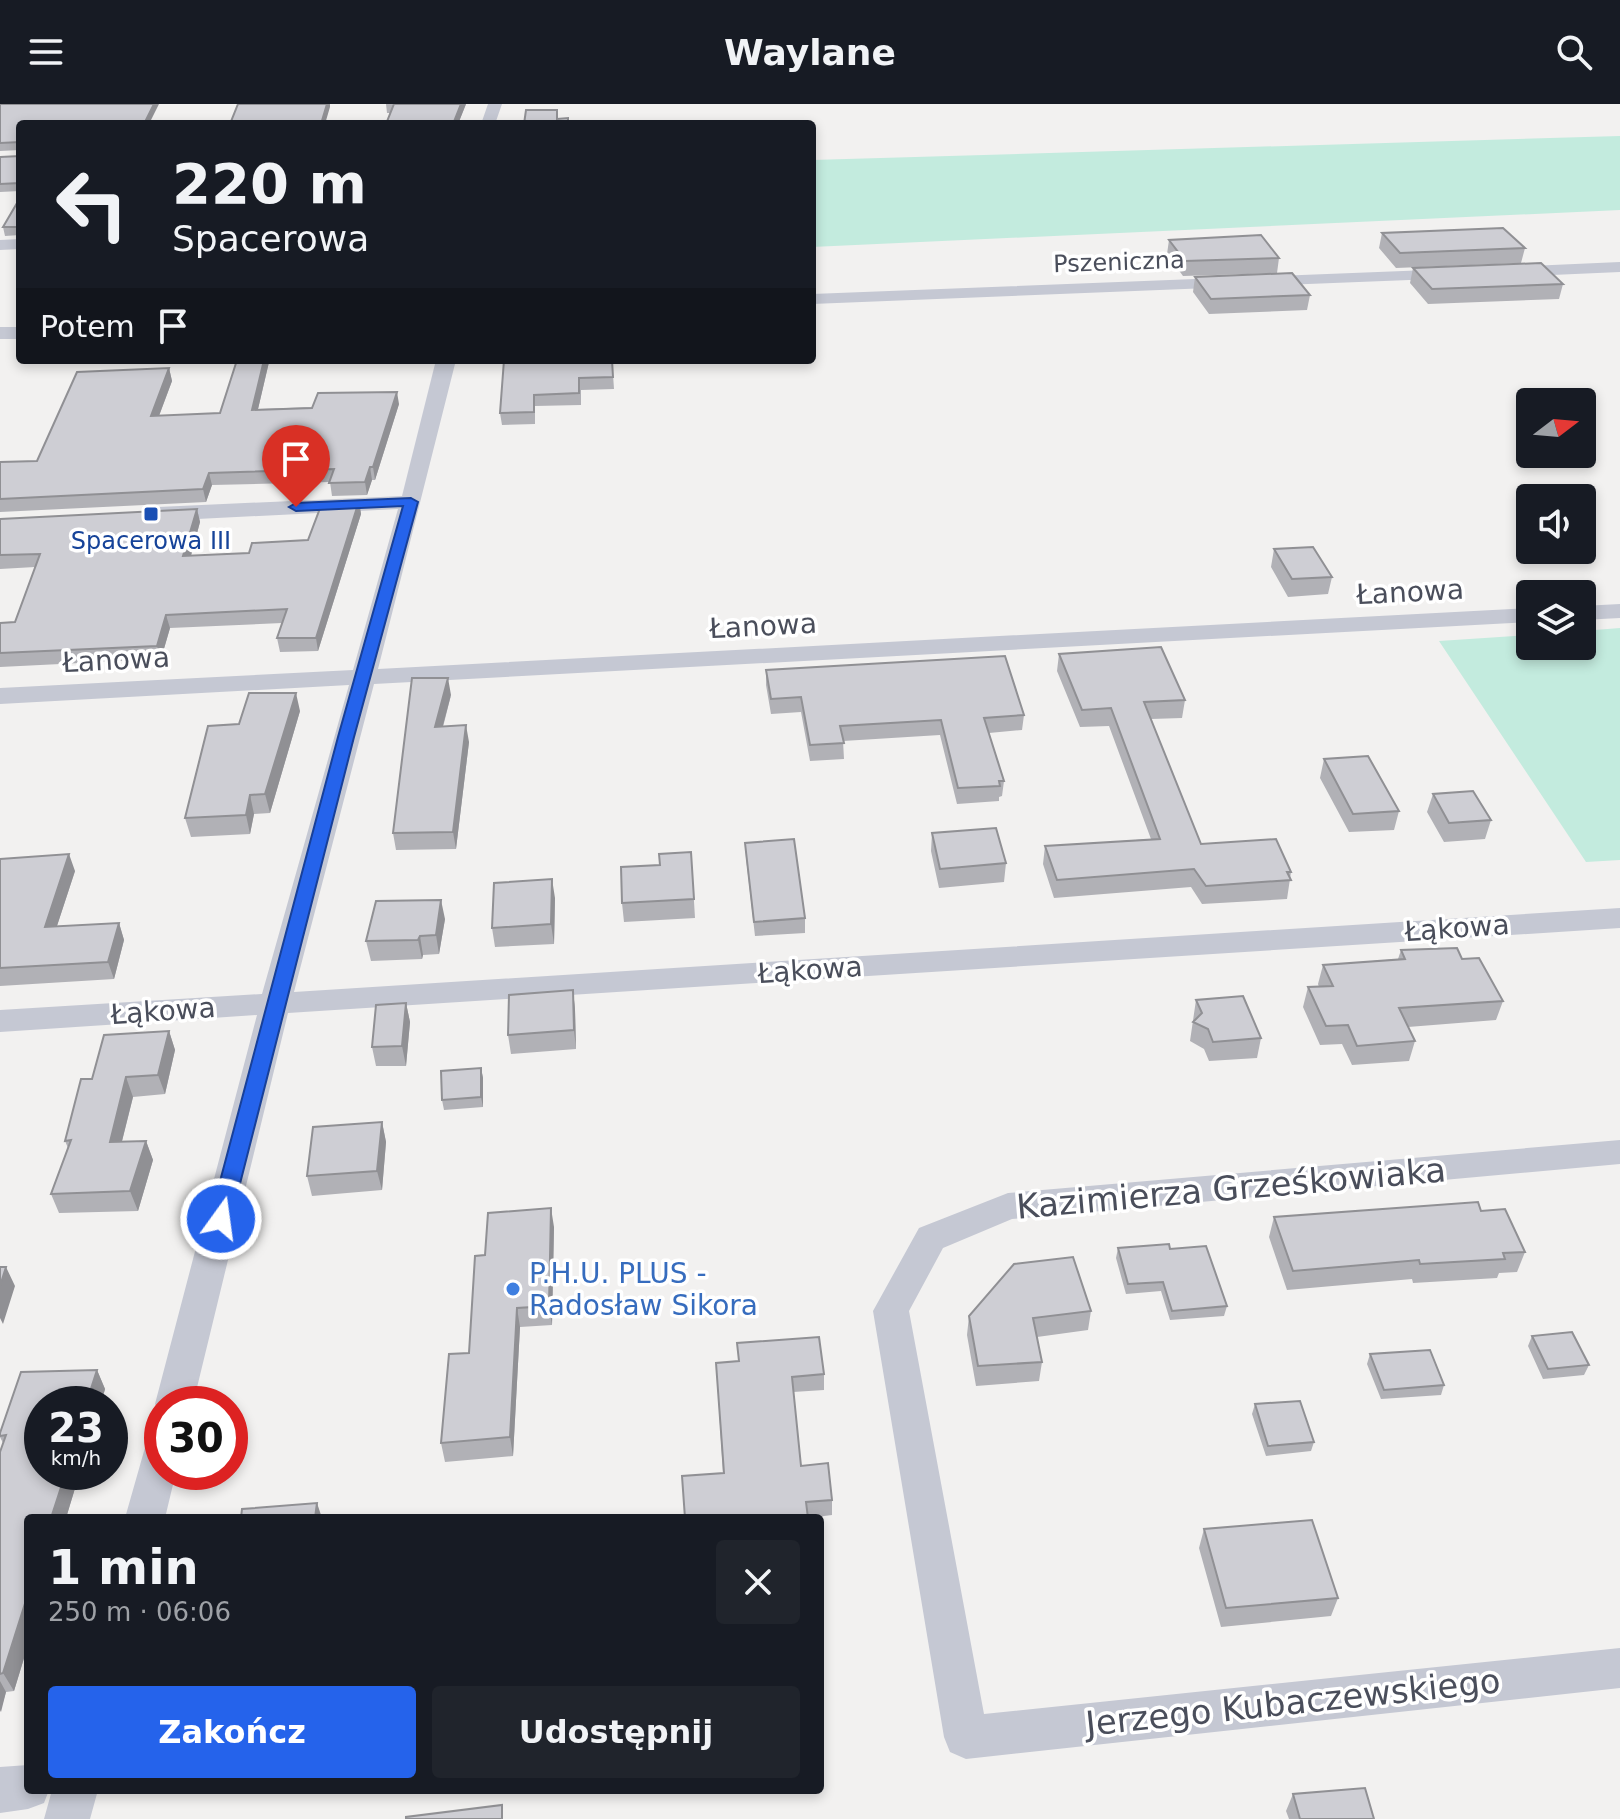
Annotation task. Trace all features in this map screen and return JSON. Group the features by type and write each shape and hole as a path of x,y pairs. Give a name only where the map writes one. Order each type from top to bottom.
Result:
{"street":[{"name":"Pszeniczna","path":"816,299 1620,267"},
{"path":"179,1386 275,1004 411,502 445,364"},
{"path":"136,515 411,502"},
{"path":"1596,612 1620,611"},
{"name":"Łanowa","path":"0,696 1516,616"},
{"name":"Łąkowa","path":"0,1021 1620,918"},
{"name":"Kazimierza Grześkowiaka","path":"966,1737 891,1311 931,1238 1008,1206 1620,1152"},
{"path":"146,1514 152,1490"},
{"name":"Jerzego Kubaczewskiego","path":"966,1737 1620,1668"},
{"path":"0,1790 24,1787"},
{"path":"67,1819 74,1794"}],"green space":[{"path":"1620,136 1620,210 816,247 816,160"},
{"path":"1620,628 1620,860 1586,862 1439,641 1516,636 1516,660 1596,660 1596,630"}],"building":[{"path":"0,104 154,104 146,120 16,120 16,142 0,143"},
{"path":"238,104 327,104 322,120 232,120"},
{"path":"394,104 461,104 455,120 388,120"},
{"path":"526,110 557,110 557,119 568,118 568,120 525,120"},
{"path":"16,156 16,183 0,184 0,157"},
{"path":"16,205 16,227 3,227"},
{"path":"1503,228 1525,248 1400,253 1382,233"},
{"path":"1261,235 1279,258 1185,261 1169,240"},
{"path":"1541,263 1563,284 1432,289 1413,268"},
{"path":"1292,273 1310,295 1211,299 1195,277"},
{"path":"236,364 263,364 252,410 312,408 318,393 397,392 373,467 370,467 365,482 329,483 334,469 209,473 203,489 0,499 0,462 37,461 77,372 169,368 151,416 220,413"},
{"path":"504,364 612,364 613,377 579,378 579,393 534,395 534,412 500,413"},
{"path":"359,501 316,638 277,638 287,609 166,615 157,646 0,653 0,623 15,622 40,554 0,555 0,519 197,509 183,556 249,553 252,543 308,540 322,503"},
{"path":"1313,547 1332,577 1292,579 1274,549"},
{"path":"1161,647 1185,700 1144,702 1201,844 1276,839 1291,872 1287,872 1291,880 1206,886 1194,869 1057,880 1045,846 1160,839 1111,708 1082,710 1059,654"},
{"path":"1005,656 1024,715 984,718 1004,781 999,781 1000,786 958,788 941,720 840,726 844,743 810,745 801,697 771,699 766,670"},
{"path":"412,678 448,678 435,727 466,725 453,832 393,833"},
{"path":"249,693 296,693 265,794 250,795 246,815 185,818 208,726 239,724"},
{"path":"1368,756 1399,811 1353,814 1324,759"},
{"path":"1473,791 1491,820 1449,823 1433,794"},
{"path":"996,828 1006,863 940,869 932,833"},
{"path":"794,839 805,918 754,922 745,843"},
{"path":"691,852 694,899 622,903 621,867 660,865 659,854"},
{"path":"69,854 45,927 119,923 108,962 0,968 0,859"},
{"path":"552,879 551,924 492,928 494,883"},
{"path":"441,900 436,935 420,936 418,940 366,941 376,901"},
{"path":"1457,948 1462,959 1479,958 1503,1001 1399,1008 1415,1041 1357,1046 1348,1025 1326,1026 1308,987 1333,986 1323,965 1405,959 1401,950"},
{"path":"573,990 574,1030 508,1035 509,995"},
{"path":"1243,996 1261,1038 1213,1042 1208,1029 1193,1022 1202,1013 1196,1000"},
{"path":"406,1003 402,1046 372,1047 376,1005"},
{"path":"169,1031 158,1075 126,1077 110,1142 146,1141 130,1191 51,1194 71,1140 65,1141 81,1079 92,1079 104,1035"},
{"path":"481,1068 481,1097 442,1100 441,1071"},
{"path":"382,1122 377,1171 307,1176 313,1127"},
{"path":"1478,1202 1481,1211 1505,1209 1525,1252 1503,1253 1505,1259 1420,1264 1419,1260 1293,1271 1274,1217"},
{"path":"551,1208 549,1306 517,1308 510,1437 441,1443 449,1354 469,1353 475,1256 485,1255 488,1213"},
{"path":"1169,1244 1170,1249 1206,1246 1227,1306 1172,1311 1163,1282 1128,1284 1118,1248"},
{"path":"1073,1257 1091,1311 1033,1318 1042,1362 978,1366 969,1316 1014,1264"},
{"path":"0,1267 6,1267 0,1286"},
{"path":"1572,1332 1589,1365 1548,1369 1532,1336"},
{"path":"819,1337 824,1374 792,1377 801,1466 828,1463 832,1500 806,1502 808,1514 685,1514 682,1476 724,1473 716,1363 739,1361 737,1343"},
{"path":"1430,1350 1444,1385 1384,1390 1370,1354"},
{"path":"97,1370 92,1386 24,1386 24,1490 60,1490 52,1514 24,1514 24,1607 3,1673 0,1674 0,1452 6,1435 0,1436 21,1372"},
{"path":"1300,1401 1314,1442 1268,1446 1255,1404"},
{"path":"317,1503 316,1514 241,1514 242,1509"},
{"path":"1312,1520 1338,1598 1226,1608 1204,1529"},
{"path":"1365,1788 1374,1819 1300,1819 1293,1794"},
{"path":"502,1805 502,1819 406,1819 406,1817"}],"place":[{"name":"Spacerowa III","path":"151,514"},
{"name":"P.H.U. PLUS - Radosław Sikora","path":"513,1289"}],"route":[{"path":"221,1219 275,1004 411,502 296,507"}]}
